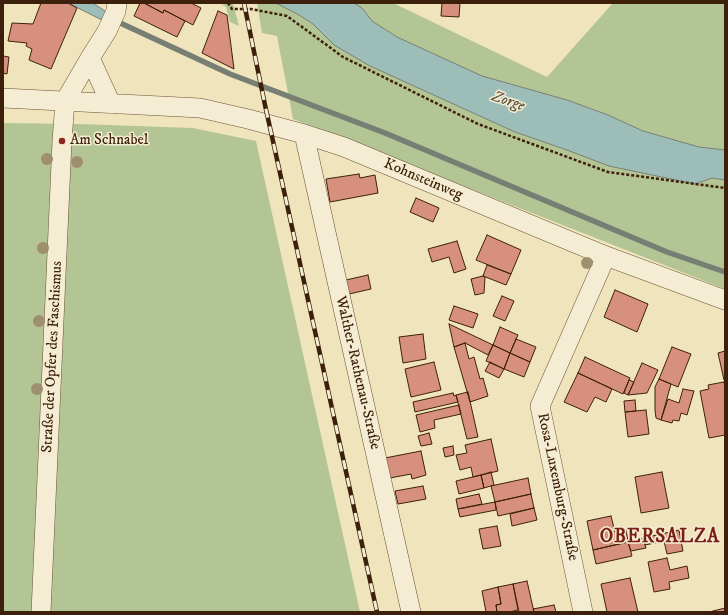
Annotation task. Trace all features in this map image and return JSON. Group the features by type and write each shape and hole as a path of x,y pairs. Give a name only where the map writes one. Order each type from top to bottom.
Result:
{"street":[{"path":"65,101 107,31 116,7"},
{"path":"90,58 110,104"},
{"name":"Kohnsteinweg","path":"3,98 200,108 304,134 344,147 606,256 725,300"},
{"name":"Straße der Opfer des Faschismus","path":"42,612 65,101"},
{"name":"Walther-Rathenau-Straße","path":"304,134 411,612"},
{"name":"Rosa-Luxemburg-Straße","path":"583,612 540,406 606,256"}],"path":[{"path":"228,3 232,9 251,9 287,16 343,56 478,124 608,172 725,188"}],"green space":[{"path":"220,3 233,3 239,26 230,22 226,7"},
{"path":"257,3 276,3 313,24 334,45 370,66 515,132 610,166 695,184 712,178 725,180 725,289 293,119 277,36 262,33"},
{"path":"354,3 393,3 547,77 613,3 725,3 725,150 699,147 643,131 608,115 567,100 482,76 397,37 372,21 362,8"},
{"path":"3,123 193,128 256,141 360,612 3,612"}],"water":[{"path":"68,3 93,3 108,13 104,21"},
{"name":"Zorge","path":"276,3 354,3 362,8 372,21 397,37 482,76 567,100 608,115 643,131 699,147 725,150 725,180 712,178 695,184 609,166 515,132 370,66 334,45 313,24"}],"building":[{"path":"41,3 68,3 77,8 51,69 29,60 32,49 26,46 27,43 8,41 12,23 33,24"},
{"path":"140,3 144,3 163,13 164,10 185,21 177,37 134,16"},
{"path":"144,3 191,3 201,8 193,25 164,10 163,13"},
{"path":"442,3 460,3 459,17 441,16"},
{"path":"218,11 227,15 234,69 202,53"},
{"path":"3,56 9,57 7,74 3,73"},
{"path":"359,174 360,178 375,175 378,193 330,202 326,179"},
{"path":"416,198 439,208 433,222 410,212"},
{"path":"487,235 521,250 511,274 476,260"},
{"path":"457,241 466,269 454,273 449,257 432,262 428,249"},
{"path":"487,265 511,274 506,285 483,276"},
{"path":"368,275 371,289 349,294 346,280"},
{"path":"483,276 485,277 484,293 475,295 471,279"},
{"path":"615,290 648,304 637,332 604,317"},
{"path":"502,296 514,301 505,321 493,316"},
{"path":"454,306 478,314 473,328 449,320"},
{"path":"449,324 493,345 488,355 465,343 454,347"},
{"path":"500,327 518,335 510,353 493,345"},
{"path":"423,334 426,359 403,363 399,337"},
{"path":"516,339 536,347 530,362 510,353"},
{"path":"465,343 469,359 474,357 480,379 483,378 488,396 470,402 454,347"},
{"path":"493,345 510,353 504,369 486,361"},
{"path":"672,347 691,354 678,387 659,379"},
{"path":"725,351 725,380 724,380 718,353"},
{"path":"510,353 530,362 524,377 504,369"},
{"path":"585,357 630,378 623,394 578,373"},
{"path":"434,362 441,390 411,397 405,369"},
{"path":"490,362 504,369 499,378 485,371"},
{"path":"642,363 658,370 647,393 628,395"},
{"path":"578,373 612,389 606,402 595,397 587,412 564,402"},
{"path":"659,379 671,384 661,420 656,418 655,410 655,387"},
{"path":"629,380 634,382 628,395 624,393"},
{"path":"724,382 725,435 709,438 700,391 709,389 708,385"},
{"path":"683,389 694,391 687,415 681,413 679,421 673,420 672,423 661,420 668,399 679,403"},
{"path":"468,392 478,437 467,439 456,395"},
{"path":"453,393 454,396 456,395 458,402 415,412 413,402"},
{"path":"635,400 636,411 625,412 624,401"},
{"path":"459,405 461,414 434,420 435,428 420,432 416,415"},
{"path":"646,410 649,434 628,437 625,412"},
{"path":"429,433 432,444 421,446 418,436"},
{"path":"491,439 498,471 473,477 471,467 460,470 456,455 467,453 465,445"},
{"path":"453,446 454,455 445,457 443,448"},
{"path":"421,451 426,475 412,479 411,474 390,478 385,458"},
{"path":"491,472 494,485 484,488 481,475"},
{"path":"662,472 669,508 641,513 635,477"},
{"path":"481,475 484,488 459,494 456,481"},
{"path":"528,478 531,494 495,502 491,486"},
{"path":"423,486 426,499 398,504 395,491"},
{"path":"479,494 482,504 458,509 456,499"},
{"path":"531,494 534,508 498,516 495,502"},
{"path":"495,502 496,510 460,517 458,509"},
{"path":"534,508 537,520 512,526 510,514"},
{"path":"611,516 615,532 626,529 628,542 593,550 587,521"},
{"path":"497,526 501,546 483,549 479,529"},
{"path":"679,530 683,551 667,554 664,541 645,545 643,538"},
{"path":"643,538 646,548 631,551 628,542"},
{"path":"628,542 632,556 596,564 593,550"},
{"path":"667,558 670,570 687,566 689,578 669,582 670,589 654,592 648,562"},
{"path":"630,578 638,612 607,612 601,584"},
{"path":"527,581 534,612 519,612 513,584"},
{"path":"513,584 518,610 497,612 496,605 501,604 498,587"},
{"path":"498,587 501,604 496,605 497,612 486,612 482,591"},
{"path":"554,605 556,612 534,612 533,609"},
{"path":"725,608 725,612 709,612"}],"waterway":[{"path":"116,21 230,74 385,133 667,252 725,272"}],"railway":[{"path":"244,3 265,105 377,612"}],"place":[{"name":"Am Schnabel","path":"62,141"}],"district":[{"name":"OBERSALZA","path":"660,538"}]}
